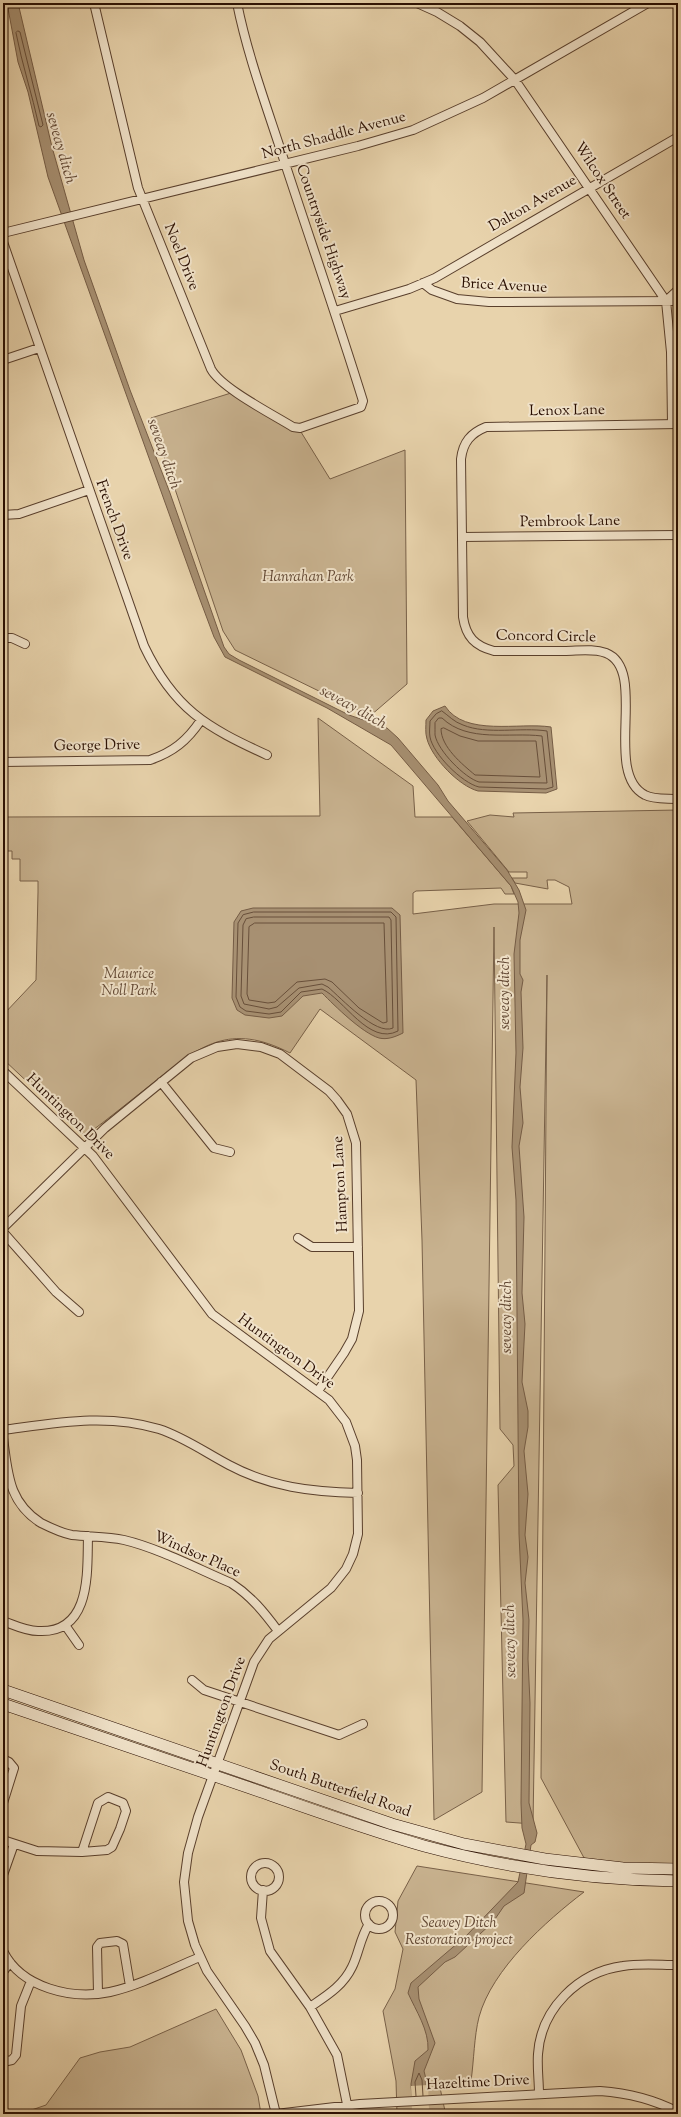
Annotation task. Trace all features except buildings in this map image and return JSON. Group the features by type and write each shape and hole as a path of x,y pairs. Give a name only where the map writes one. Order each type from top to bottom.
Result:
{"main road":[{"name":"South Butterfield Road","path":"3,1690 392,1824 526,1861 635,1880 678,1881"},
{"name":"South Butterfield Road","path":"3,1704 423,1846 476,1859 623,1868 678,1869"}],"street":[{"name":"Noel Drive","path":"94,3 138,188 211,369 217,378 296,428 311,425 344,413"},
{"name":"Countryside Highway","path":"237,3 251,60 319,268 335,311 362,401 361,407 344,413"},
{"name":"Wilcox Street","path":"417,3 438,12 460,26 491,53 516,80 666,301 671,352 675,424"},
{"name":"North Shaddle Avenue","path":"3,233 285,164 413,130 483,98 648,3"},
{"name":"Dalton Avenue","path":"423,283 678,137"},
{"name":"French Drive","path":"3,242 144,646 154,666 175,696 201,720 226,736 267,755"},
{"path":"335,311 423,283"},
{"name":"Brice Avenue","path":"423,283 432,290 457,299 489,302 648,303 678,301"},
{"path":"666,301 678,290"},
{"path":"3,360 39,348"},
{"name":"Lenox Lane","path":"464,446 471,435 477,431 493,426 675,424"},
{"name":"Concord Circle","path":"464,446 460,458 463,537 463,617 465,630 469,637 484,649 494,651 595,651 612,657 621,668 625,682 626,760 633,785 645,796 658,798 678,798"},
{"path":"3,515 19,514 89,490"},
{"name":"Pembrook Lane","path":"463,537 678,535"},
{"path":"3,638 12,638 26,644"},
{"name":"George Drive","path":"3,762 150,760 166,754 183,742 201,720"},
{"name":"Hampton Lane","path":"3,1228 84,1147 161,1082 199,1054 225,1045 248,1044 280,1054 329,1091 347,1114 356,1142 359,1311 356,1329 344,1353 318,1391"},
{"name":"Huntington Drive","path":"3,1071 84,1147 106,1172 212,1314 318,1391 341,1413 352,1434 357,1460 358,1493 358,1534 353,1554 346,1569 331,1588 278,1631 261,1649 254,1662 217,1764 188,1853 184,1882 188,1921 200,1957 207,1971 255,2043 264,2065 276,2114"},
{"path":"161,1082 214,1148 230,1152"},
{"path":"3,1232 56,1292 79,1312"},
{"path":"298,1238 312,1247 358,1247"},
{"path":"3,1430 83,1419 100,1419 137,1423 160,1429 182,1438 229,1465 268,1482 303,1490 358,1493"},
{"name":"Windsor Place","path":"3,1438 10,1482 14,1493 25,1510 49,1527 64,1533 118,1539 139,1544 231,1583 245,1592 259,1606 278,1631"},
{"path":"3,1621 38,1631 65,1625 77,1613 85,1596 88,1536"},
{"path":"65,1625 79,1645"},
{"path":"192,1680 204,1690 339,1735 363,1724"},
{"path":"3,1759 9,1762 14,1768 3,1803"},
{"path":"3,1840 48,1853 82,1852 107,1850 112,1847 120,1829 126,1811 123,1803 108,1797 98,1803 82,1852"},
{"path":"3,1875 14,1844"},
{"path":"263,1890 261,1918 270,1951 310,2007 337,2055 348,2105 348,2114"},
{"path":"310,2007 334,1991 344,1980 352,1967 364,1932 369,1924"},
{"path":"98,1993 97,1947 100,1943 117,1941 123,1944 130,1986"},
{"path":"3,1951 10,1962 31,1981 51,1989 73,1993 98,1993 130,1986 200,1957"},
{"path":"3,1972 10,1962"},
{"path":"539,2094 538,2054 541,2035 548,2016 570,1990 588,1977 609,1968 624,1965 678,1965"},
{"path":"3,2062 12,2060 16,2055 21,2006 31,1981"},
{"name":"Hazeltime Drive","path":"276,2114 348,2105 539,2094 619,2092 660,2103 678,2112"}],"green space":[{"name":"Hanrahan Park","path":"231,393 301,432 330,479 405,450 407,684 370,716 235,650 223,631 151,418"},
{"name":"Maurice Noll Park","path":"318,718 413,786 415,817 452,817 511,886 514,894 505,894 501,888 416,891 413,893 413,914 494,904 572,904 569,887 555,880 547,880 548,889 515,883 512,878 527,878 527,872 509,872 467,821 490,815 514,817 513,813 678,810 678,1874 590,1869 541,1778 547,975 533,1824 506,1822 498,1485 514,1466 513,1445 500,1429 494,927 482,1792 434,1820 422,1240 416,1080 320,1009 290,1053 269,1044 250,1039 233,1039 217,1042 186,1058 85,1136 3,1059 3,1015 36,980 38,881 20,881 20,859 12,859 12,851 3,851 3,817 320,816"},
{"name":"Seavey Ditch Restoration project","path":"417,1866 584,1892 553,1917 522,1947 496,1981 486,1999 479,2017 471,2081 439,2083 445,2111 489,2111 489,2114 397,2114 396,2081 383,2011 395,1989 403,1949 395,1932 398,1901"},
{"path":"216,2009 241,2050 258,2096 261,2114 20,2114 46,2105 80,2058 100,2052 130,2047"}],"water":[{"path":"7,3 18,3 52,147 84,260 130,390 170,493 224,647 229,654 239,660 349,715 387,728 398,738 438,785 448,801 507,870 519,890 526,910 520,940 520,974 523,980 521,992 523,1048 520,1087 523,1123 519,1146 524,1217 522,1293 525,1324 522,1382 528,1411 528,1427 524,1451 528,1494 525,1535 528,1557 525,1583 529,1620 529,1803 537,1833 535,1842 531,1845 524,1893 504,1906 493,1922 455,1957 445,1962 418,1987 419,1999 435,2043 424,2071 426,2079 427,2114 413,2113 411,2084 415,2061 428,2050 428,2043 424,2028 408,1993 411,1983 466,1936 518,1882 526,1844 522,1828 521,1803 523,1620 519,1534 516,1200 512,1147 516,1053 514,954 519,913 518,902 511,886 391,745 327,708 225,657 214,637 199,597 48,177 28,92 18,62"},
{"path":"445,706 454,716 466,722 479,725 551,727 557,789 546,793 478,791 463,783 440,762 434,754 426,737 426,720 433,711"},
{"path":"253,908 392,908 400,915 403,1033 385,1039 372,1035 349,1018 322,993 303,996 282,1016 269,1018 245,1015 237,1010 232,998 234,922 241,911"}],"pier":[{"path":"428,2085 429,2111 412,2111 411,2086"}],"water label":[{"name":"seveay ditch","path":"60,148"},
{"name":"seveay ditch","path":"163,454"},
{"name":"seveay ditch","path":"353,708"},
{"name":"seveay ditch","path":"505,993"},
{"name":"seveay ditch","path":"507,1317"},
{"name":"seveay ditch","path":"511,1641"}]}
